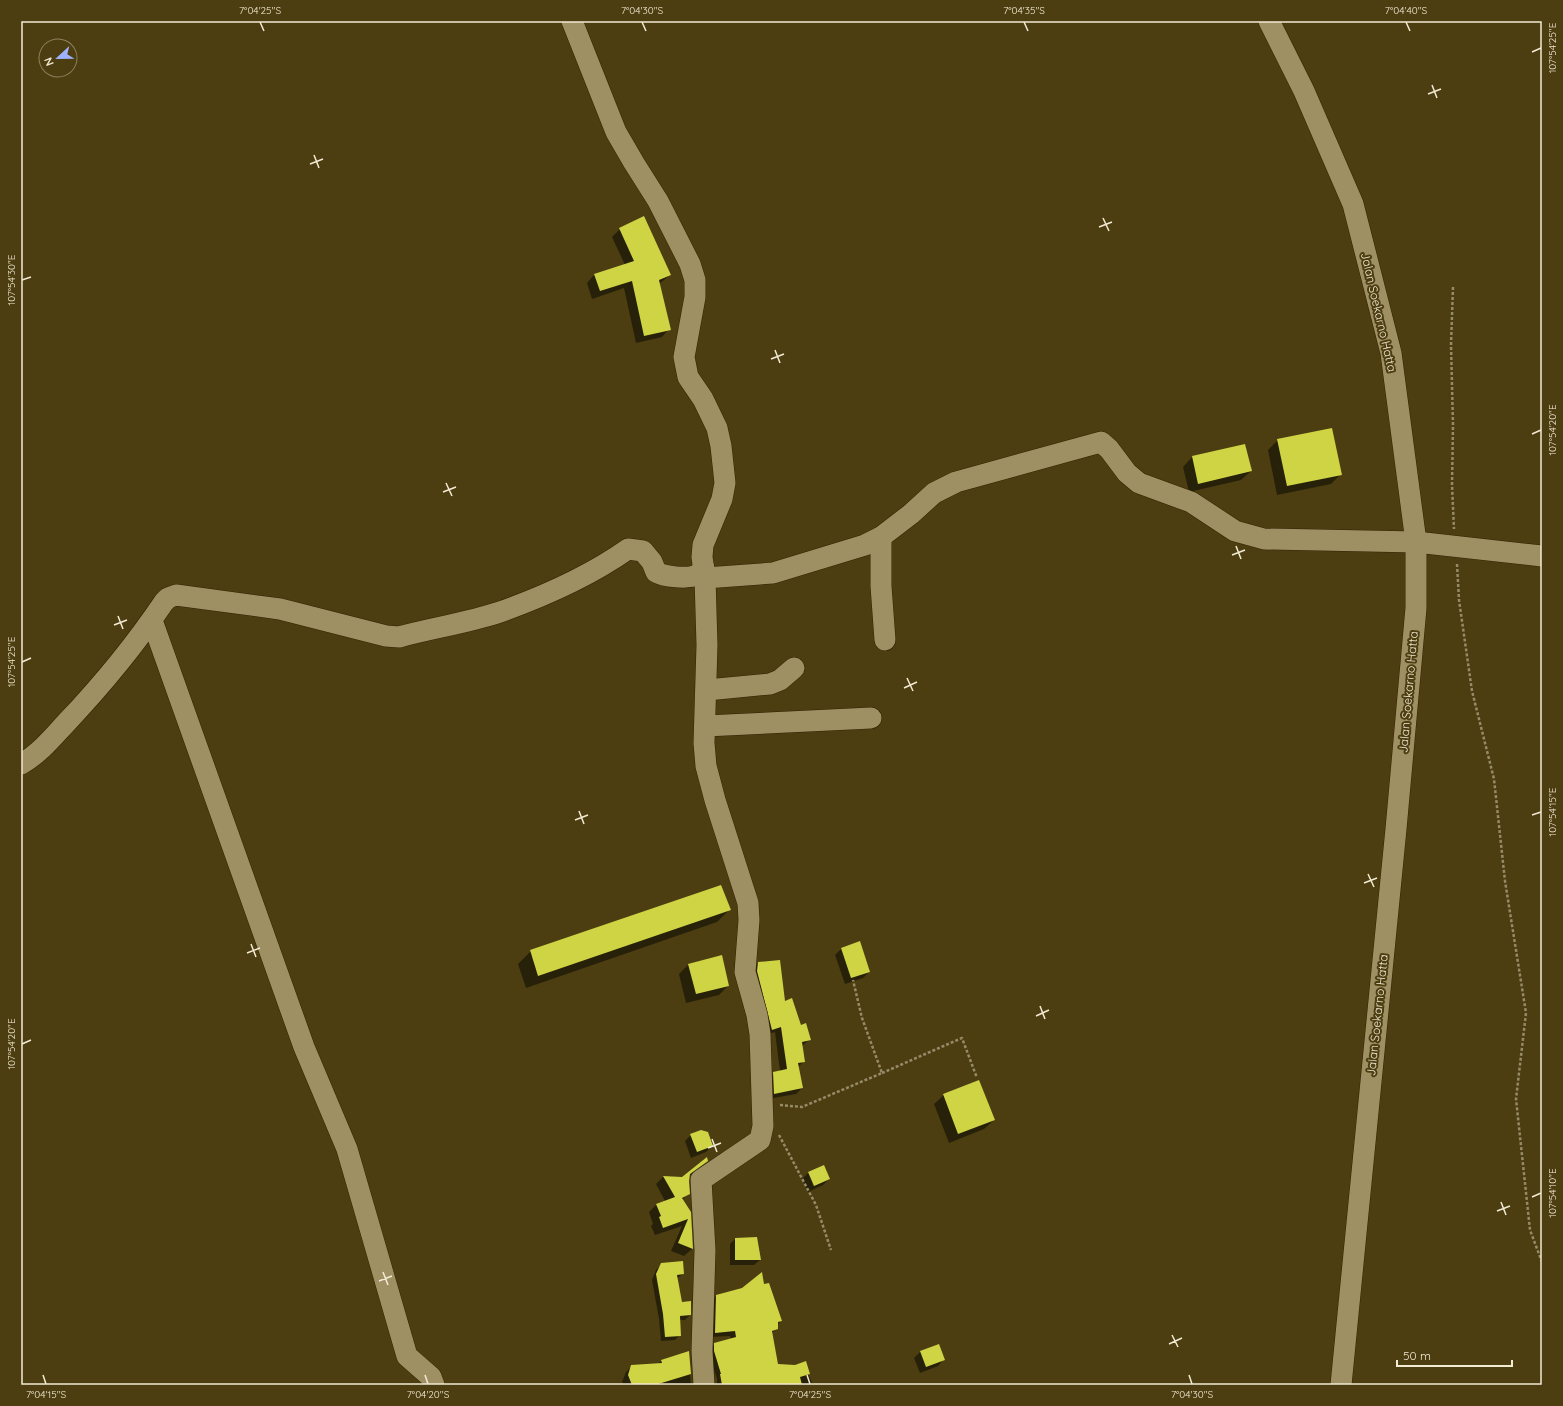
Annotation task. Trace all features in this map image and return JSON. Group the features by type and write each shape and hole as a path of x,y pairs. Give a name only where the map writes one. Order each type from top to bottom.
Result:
{"street":[{"path":"572,21 616,132 658,201 690,264 695,280 695,297 684,357 688,377 703,399 717,428 721,446 725,483 722,499 703,545 707,645 707,690 704,743 706,766 714,800 748,903 749,920 745,972 757,1015 760,1034 763,1126 760,1140 701,1180 704,1250 702,1351 704,1385"},
{"name":"Jalan Soekarno Hatta","path":"1269,21 1304,91 1353,204 1391,353 1416,542 1416,608 1396,829 1341,1385"},
{"path":"21,764 34,757 92,695 148,625 164,602 168,598 176,595 280,610 386,636 399,637 499,612 549,593 615,558 628,549 643,551 652,562 656,572 663,575 691,576 704,573 773,573 865,545 881,536 911,514 934,493 956,482 1101,442 1109,449 1127,473 1139,483 1191,502 1235,531 1264,539 1416,542 1542,556"},
{"path":"881,536 881,586 885,640"},
{"path":"148,625 154,626 304,1047 347,1149 407,1356 431,1377 434,1385"},
{"path":"707,690 770,684 780,680 794,668"},
{"path":"705,726 871,718"}],"path":[{"path":"1453,287 1451,345 1453,425 1452,485 1459,600 1472,691 1494,779 1505,882 1526,1013 1516,1099 1530,1230 1542,1262"},
{"path":"853,980 862,1018 882,1073"},
{"path":"762,1103 802,1108 962,1038 977,1078"},
{"path":"776,1130 816,1205 831,1250"}],"building":[{"path":"644,216 671,275 659,280 671,330 644,336 632,281 600,291 594,274 634,261 619,228"},
{"path":"1332,428 1342,475 1287,486 1277,439"},
{"path":"1245,444 1252,471 1198,484 1192,456"},
{"path":"721,885 731,910 538,976 530,950"},
{"path":"860,941 870,972 851,978 841,948"},
{"path":"722,955 729,986 696,994 688,964"},
{"path":"780,960 785,1001 792,998 801,1025 806,1023 811,1040 802,1042 805,1062 798,1063 803,1088 774,1094 773,1072 787,1069 781,1027 772,1030 757,971 758,962"},
{"path":"979,1080 995,1120 958,1134 943,1094"},
{"path":"701,1130 708,1132 713,1146 697,1152 690,1134"},
{"path":"707,1157 708,1161 690,1174 690,1194 682,1198 691,1212 693,1249 678,1243 688,1219 663,1228 659,1217 661,1216 656,1204 675,1197 663,1176 682,1177"},
{"path":"824,1165 830,1179 814,1186 808,1172"},
{"path":"757,1237 761,1260 735,1260 735,1238"},
{"path":"683,1261 684,1274 677,1275 682,1302 691,1301 691,1315 680,1316 681,1336 665,1337 663,1314 656,1274 661,1263"},
{"path":"762,1272 764,1284 769,1283 782,1321 778,1322 778,1329 772,1331 778,1364 795,1365 806,1361 810,1374 800,1377 802,1385 722,1385 721,1374 714,1351 714,1343 736,1337 735,1331 715,1333 716,1295 742,1288"},
{"path":"939,1344 945,1360 926,1367 920,1351"},
{"path":"689,1351 691,1374 655,1385 632,1385 628,1375 631,1365 662,1363 661,1360"}]}
